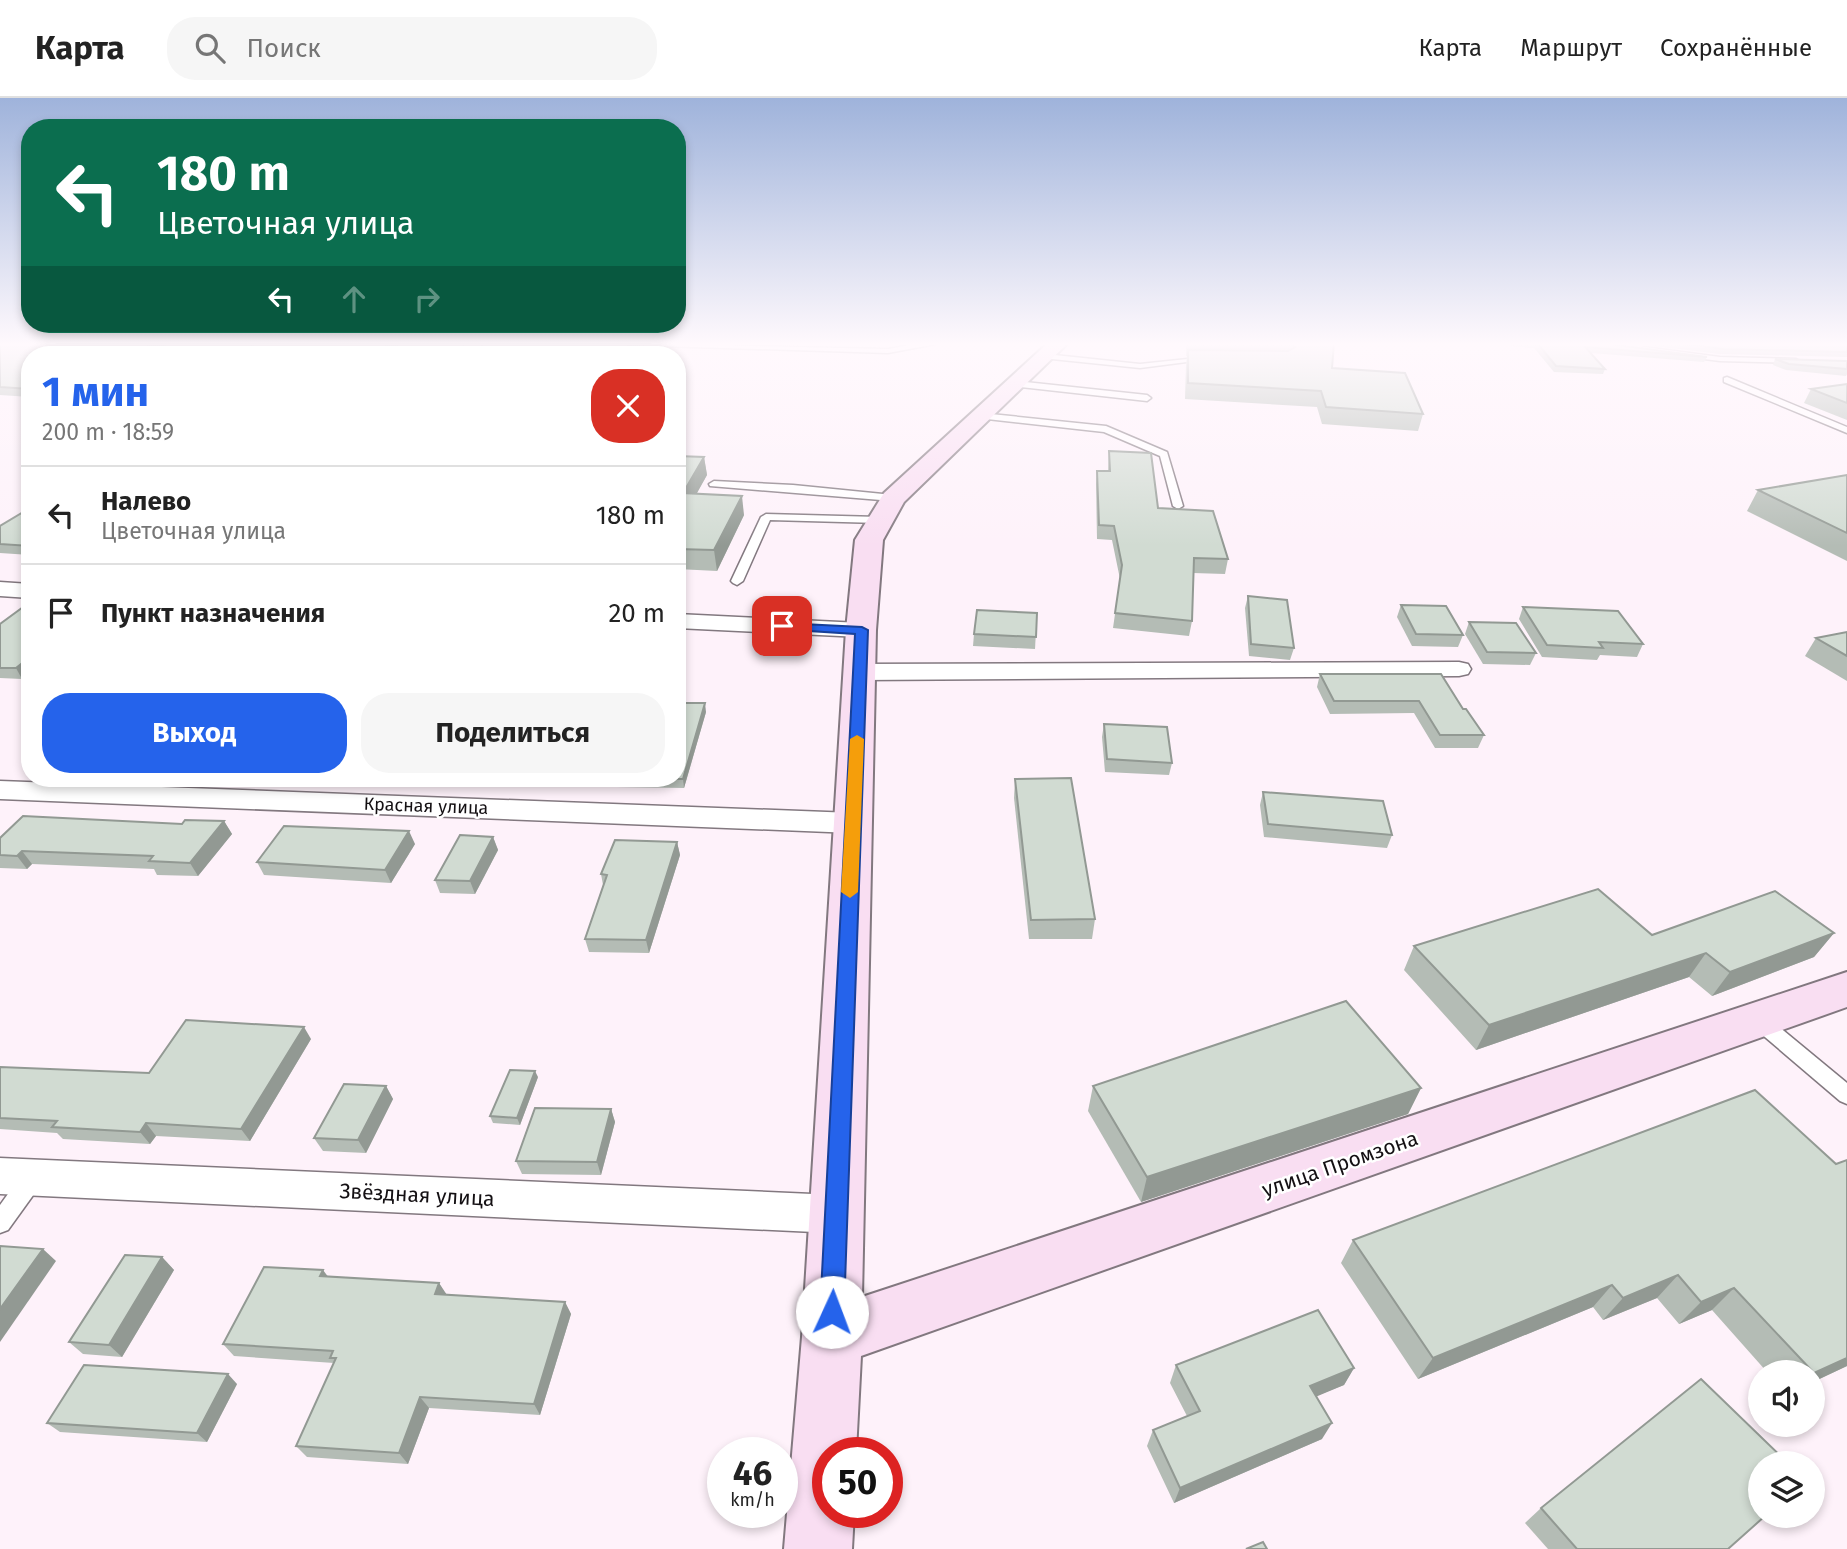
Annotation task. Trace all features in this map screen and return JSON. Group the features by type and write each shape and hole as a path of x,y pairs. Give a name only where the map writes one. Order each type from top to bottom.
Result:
{"main road":[{"path":"818,1549 832,1337 835,1214 860,671 869,540 886,509 986,411"},
{"name":"улица Промзона","path":"832,1337 1847,989"}],"street":[{"path":"0,589 21,590"},
{"path":"686,621 862,630"},
{"path":"860,671 1459,670"},
{"name":"Красная улица","path":"0,790 853,823"},
{"name":"Звёздная улица","path":"16,1177 835,1214"}],"lane":[{"path":"1801,411 1847,430"},
{"path":"981,416 1106,429 1164,454 1178,506"},
{"path":"714,484 793,488 886,509"},
{"path":"737,581 766,517 886,509"},
{"path":"1759,1020 1847,1095"},
{"path":"0,1223 16,1177"}],"building":[{"path":"1377,411 1422,411 1423,414"},
{"path":"1109,451 1151,453 1158,508 1213,511 1228,559 1194,558 1192,621 1115,613 1122,565 1114,526 1099,525 1097,471 1110,471"},
{"path":"686,456 704,457 686,488"},
{"path":"1847,475 1847,533 1758,490"},
{"path":"686,493 742,496 714,550 686,549"},
{"path":"21,513 21,545 0,544 0,526"},
{"path":"1248,596 1287,600 1294,648 1251,644"},
{"path":"1401,605 1446,606 1463,635 1416,634"},
{"path":"1523,607 1618,611 1643,644 1599,642 1603,648 1547,645"},
{"path":"21,609 21,664 16,668 0,668 0,624"},
{"path":"977,610 1037,613 1036,637 974,634"},
{"path":"1469,622 1516,623 1536,653 1487,652"},
{"path":"1847,632 1847,656 1816,638"},
{"path":"1320,674 1441,674 1463,709 1466,709 1484,735 1440,735 1419,701 1334,701"},
{"path":"686,703 705,703 686,769"},
{"path":"1104,724 1167,727 1172,763 1107,759"},
{"path":"1071,778 1095,919 1031,920 1015,779"},
{"path":"1263,792 1383,801 1392,835 1268,824"},
{"path":"23,816 182,824 185,820 224,821 190,863 149,861 153,856 22,851 17,856 0,855 0,838"},
{"path":"284,826 409,831 385,870 257,862"},
{"path":"460,835 493,837 470,881 435,880"},
{"path":"615,840 677,842 646,940 585,939 607,875 601,874"},
{"path":"1598,889 1652,935 1775,891 1834,933 1730,972 1706,953 1489,1025 1414,946"},
{"path":"1346,1001 1421,1088 1147,1177 1093,1086"},
{"path":"186,1020 304,1027 241,1129 146,1123 140,1132 52,1127 57,1121 0,1118 0,1067 149,1073"},
{"path":"510,1070 535,1071 517,1118 490,1116"},
{"path":"344,1084 386,1086 358,1140 314,1138"},
{"path":"1755,1090 1836,1164 1847,1160 1847,1358 1825,1368 1825,1360 1802,1360 1734,1288 1701,1302 1678,1275 1623,1298 1612,1285 1433,1358 1353,1240"},
{"path":"535,1108 611,1109 597,1162 516,1161"},
{"path":"0,1246 43,1249 0,1309"},
{"path":"125,1255 162,1257 109,1345 69,1342"},
{"path":"264,1267 323,1270 320,1276 439,1283 435,1294 565,1302 534,1404 420,1397 399,1453 296,1446 336,1358 330,1358 333,1351 223,1344"},
{"path":"1318,1310 1354,1368 1310,1386 1332,1423 1180,1488 1153,1430 1200,1411 1176,1365"},
{"path":"84,1365 228,1374 197,1433 47,1423"},
{"path":"1701,1379 1748,1424 1748,1437 1761,1437 1776,1451 1748,1451 1748,1528 1752,1528 1728,1549 1577,1549 1541,1508"},
{"path":"1263,1542 1267,1549 1246,1549"}],"slow traffic":[{"path":"850,892 857,739"}],"route":[{"path":"782,626 862,630 832,1312"}]}
